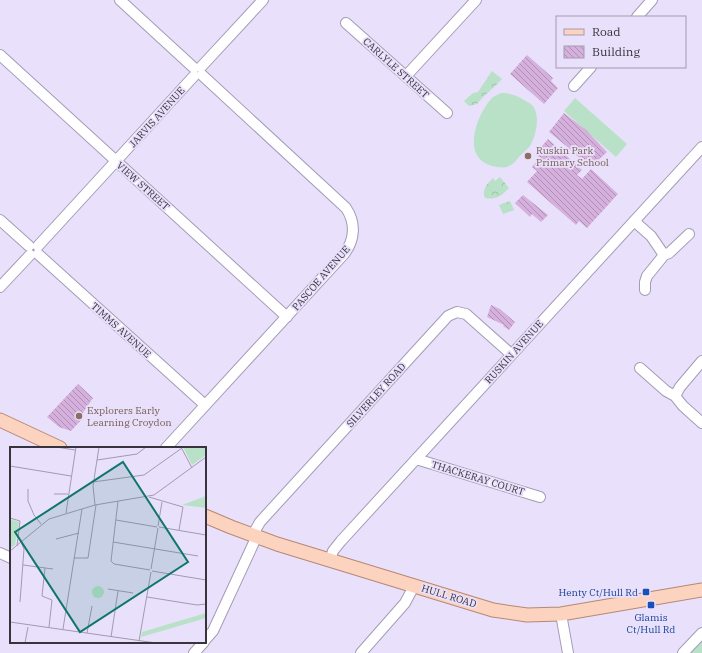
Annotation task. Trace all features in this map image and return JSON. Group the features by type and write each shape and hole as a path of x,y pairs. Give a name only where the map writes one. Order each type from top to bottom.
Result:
{"main road":[{"path":"0,420 58,447"},
{"name":"HULL ROAD","path":"206,516 254,537 494,610 512,614 561,614 702,590"}],"street":[{"name":"PASCOE AVENUE","path":"120,0 341,203 349,212 352,221 351,244 347,250 167,447"},
{"name":"JARVIS AVENUE","path":"0,287 263,0"},
{"path":"406,76 476,0"},
{"path":"638,16 652,0"},
{"name":"CARLYLE STREET","path":"346,23 447,113"},
{"name":"VIEW STREET","path":"0,56 287,317"},
{"path":"574,86 590,68"},
{"name":"RUSKIN AVENUE","path":"330,560 336,547 702,147"},
{"name":"TIMMS AVENUE","path":"0,220 205,406"},
{"path":"634,221 651,236 664,255"},
{"path":"645,290 644,282 647,276 664,255 669,253 689,234"},
{"name":"SILVERLEY ROAD","path":"206,638 213,631 260,522 448,316 457,312 466,314 512,354"},
{"path":"675,396 680,387 702,361"},
{"path":"640,368 666,391 675,396 683,406 702,423"},
{"name":"THACKERAY COURT","path":"416,459 540,497"},
{"path":"0,553 10,558"},
{"path":"361,653 406,603 414,586"},
{"path":"561,614 568,653"},
{"path":"683,653 702,633"}],"green space":[{"path":"492,71 502,79 477,104 469,106 464,101 473,93 478,92"},
{"path":"501,93 516,96 532,105 535,109 537,120 536,131 530,146 507,167 492,166 482,162 477,155 474,146 474,136 480,116 485,106 494,96"},
{"path":"575,98 627,144 616,157 564,111"},
{"path":"500,177 509,188 498,197 485,198 484,189 487,184 493,178 495,181"},
{"path":"510,201 514,210 503,214 499,205"},
{"path":"702,639 702,653 689,653"}],"building":[{"path":"527,55 553,78 551,81 558,88 544,104 510,74"},
{"path":"564,113 586,130 607,152 590,168 549,132"},
{"path":"548,139 582,170 577,175 582,179 591,169 618,194 587,228 579,221 576,225 527,182 537,171 532,167 540,158 535,154"},
{"path":"523,195 548,215 541,222 532,214 530,217 515,203"},
{"path":"491,305 500,309 515,322 509,330 503,326 504,325 487,317"},
{"path":"78,384 93,398 80,417 82,419 71,431 59,427 47,417"}],"place":[{"name":"Ruskin Park Primary School","path":"528,156"},
{"name":"Explorers Early Learning Croydon","path":"79,416"},
{"name":"Henty Ct/Hull Rd","path":"646,592"},
{"name":"Glamis Ct/Hull Rd","path":"651,605"}]}
